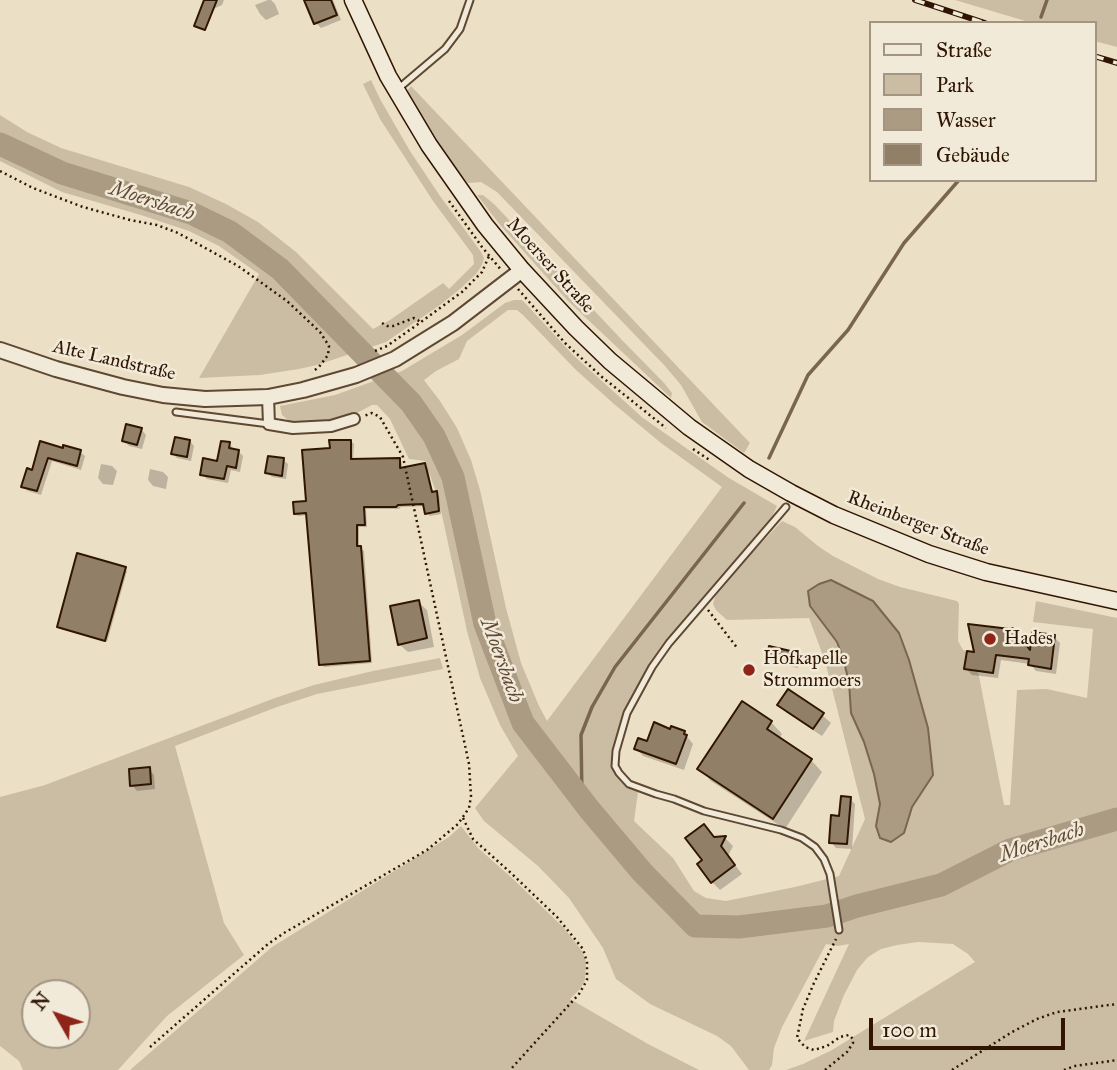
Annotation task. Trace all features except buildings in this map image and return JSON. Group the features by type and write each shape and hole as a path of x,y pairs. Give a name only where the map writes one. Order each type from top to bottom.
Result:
{"main road":[{"name":"Moerser Straße","path":"353,0 388,76 429,145 485,225 522,270 610,361 653,398 788,500"},
{"name":"Rheinberger Straße","path":"788,500 834,515 929,554 986,572 1117,601"}],"street":[{"name":"Alte Landstraße","path":"0,350 55,369 163,395 205,399 268,397 356,375 395,359 453,323 522,270"},
{"path":"268,397 269,424 293,428 331,426 354,419"}],"lane":[{"path":"397,90 446,49 460,29 470,0"},
{"path":"176,412 269,424"},
{"path":"788,500 652,667 627,713 615,751 615,766 629,784 704,811 781,830 802,838 815,847 824,859 832,883 839,930"}],"path":[{"path":"0,171 33,188 83,207 157,225 178,233 238,266 287,301 320,332 329,346 328,355 319,367 307,376 319,372"},
{"path":"387,346 462,292 482,272 489,256"},
{"path":"382,323 393,326 414,318 421,322 432,337"},
{"path":"150,1047 268,944 427,850 463,818 469,808 469,764 403,457 380,417 372,413 354,419"},
{"path":"703,605 738,649"},
{"path":"463,818 473,839 557,917 583,948 587,962 587,980 579,994 510,1070"},
{"path":"825,1070 847,1052 853,1038 849,1035 840,1037 827,1046 814,1050 805,1047 797,1038 803,1009 839,930"},
{"path":"952,1070 1037,1019 1057,1012 1117,1004"},
{"path":"1064,1070 1117,1060"}],"green space":[{"path":"955,0 1117,0 1117,47 1096,42 1096,21 1025,21"},
{"path":"371,80 410,151 484,258 476,274 460,289 386,342 299,369 260,375 199,378 259,274 219,246 189,231 62,192 0,161 0,115 27,132 61,148 189,187 258,222 296,252 373,329 443,283 449,289 474,264 473,255 433,201 380,119 363,84"},
{"path":"411,86 750,443 744,453 702,422 681,385 665,366 497,192 481,182 468,183 421,120 407,95"},
{"path":"477,195 483,195 494,204 665,384 672,393 671,398 567,300"},
{"path":"522,300 573,355 643,418 729,478 777,506 772,517 648,669 633,695 611,757 615,773 625,785 638,792 634,821 673,858 694,891 706,898 726,901 839,876 865,819 825,661 809,618 727,620 713,604 715,597 782,521 795,527 833,556 878,579 957,601 958,641 963,650 967,651 964,669 978,671 1004,805 1010,805 1017,690 1047,689 1087,698 1093,629 1033,622 1036,601 1117,618 1117,1070 786,1070 832,1050 975,962 953,944 918,942 881,949 868,957 857,970 844,995 834,1021 833,1032 804,1041 849,944 826,944 782,1027 769,1070 749,1070 731,1046 717,1036 650,1004 616,979 603,948 569,898 538,866 484,821 475,808 518,756 500,725 480,678 437,492 425,461 409,459 390,419 377,405 338,420 296,424 282,415 280,406 335,395 402,371 462,335 505,303","holes":["508,310 517,310 614,404 661,443 722,487 547,721 521,663 471,460 457,428 424,380 459,359 467,341","856,594 873,601 899,633 928,727 933,775 912,807 904,833 876,826 880,804 864,742 851,713 849,682 843,658 837,642 810,606"]},
{"path":"440,658 443,669 317,694 175,746 224,923 244,955 167,1016 118,1070 23,1070 19,1061 0,1046 0,797 45,785 314,685"},
{"path":"461,826 478,848 564,928 582,951 586,961 585,980 570,999 699,1070 130,1070 272,947 449,837"}],"water":[{"path":"831,580 873,601 899,633 928,728 933,775 912,807 904,833 891,842 880,838 876,826 880,804 864,742 851,713 849,682 843,658 837,642 810,606 808,591"}],"waterway":[{"path":"1041,17 1047,0"},
{"name":"Moersbach","path":"0,144 62,173 191,213 230,232 280,269 411,403 434,436 453,477 485,624 523,723 642,872 695,926 739,927 827,916 941,885 1010,850 1117,819"},
{"path":"769,458 808,375 848,330 904,243 957,182"},
{"path":"582,799 581,735 592,707 615,667 744,503"}],"railway":[{"path":"915,0 979,21"},
{"path":"1096,57 1117,63"}],"place":[{"name":"Hades","path":"990,639"},
{"name":"Hofkapelle Strommoers","path":"749,670"}]}
